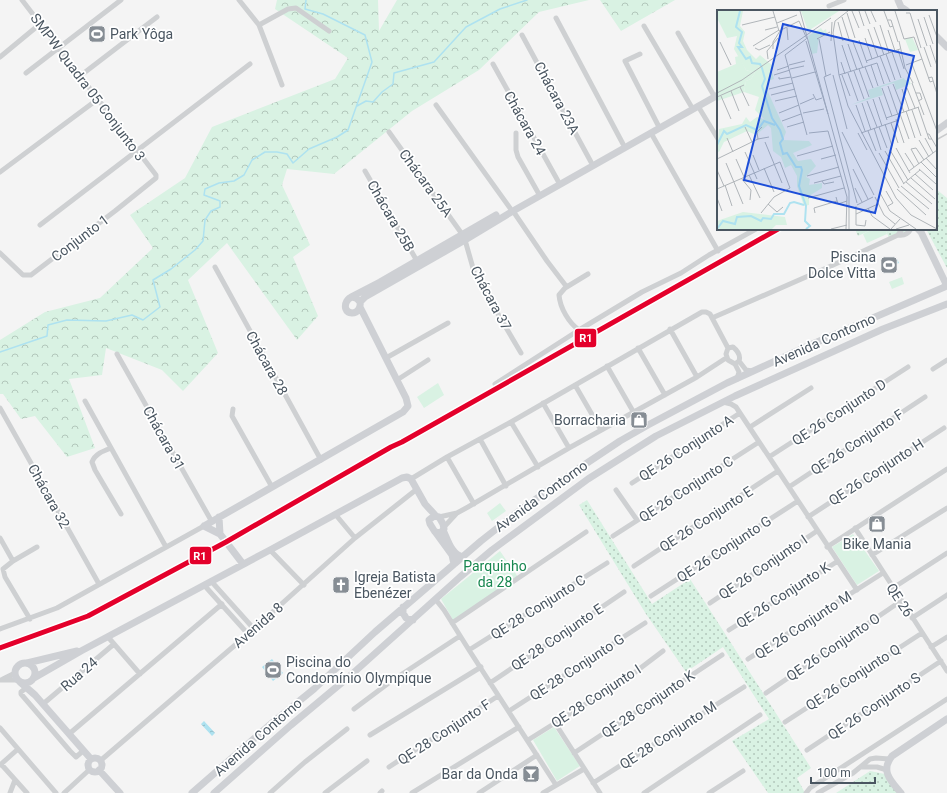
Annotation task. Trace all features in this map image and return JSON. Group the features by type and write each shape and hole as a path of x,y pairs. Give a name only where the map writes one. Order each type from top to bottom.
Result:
{"street":[{"name":"SMPW Quadra 05 Conjunto 3","path":"22,0 155,174"},
{"path":"26,73 122,0"},
{"path":"238,0 259,25 282,85"},
{"path":"829,6 844,0"},
{"path":"898,0 901,7 906,10"},
{"path":"901,0 906,10"},
{"path":"259,25 288,8 296,8 304,12 329,31"},
{"path":"80,76 157,17"},
{"path":"556,18 623,144"},
{"path":"0,57 40,24"},
{"path":"644,26 717,138"},
{"path":"352,313 357,311 365,297 464,237 511,209 651,133 716,93 678,33"},
{"name":"Chácara 23A","path":"522,35 591,162"},
{"path":"937,37 947,46"},
{"path":"640,54 625,61 658,125"},
{"path":"40,225 250,64"},
{"name":"Chácara 24","path":"493,64 558,181"},
{"path":"0,172 98,99"},
{"path":"436,104 547,262 566,286"},
{"path":"539,194 591,162 695,106"},
{"path":"937,131 947,123"},
{"name":"Chácara 25A","path":"389,132 464,237"},
{"path":"516,133 516,150 518,157 539,194"},
{"path":"651,133 718,251"},
{"name":"Chácara 25B","path":"365,171 417,261"},
{"name":"Conjunto 1","path":"0,253 23,276 31,275 154,181 156,178 155,174"},
{"path":"495,384 579,330 642,292 681,273 754,230"},
{"path":"898,235 901,230"},
{"path":"712,318 898,235 905,234 910,230"},
{"path":"919,230 942,275 946,284 945,287"},
{"path":"922,230 937,259 947,274"},
{"path":"369,326 362,318 348,311 345,303 347,300 464,237"},
{"name":"Chácara 37","path":"464,237 475,275 521,353"},
{"name":"Chácara 28","path":"214,267 321,460"},
{"path":"579,330 571,322 560,302 560,293 566,286 588,274"},
{"name":"Avenida Contorno","path":"192,793 272,723 314,689 404,607 481,541 575,470 620,441 736,379 945,287"},
{"path":"0,629 57,608 212,522 405,411 408,406 408,402 369,326 360,305 355,297 351,298"},
{"name":"Avenida Contorno","path":"214,793 291,725 351,675 486,555 593,476 656,436 704,411 810,361 947,304"},
{"path":"411,479 446,457 511,422 702,312 710,314 728,348 726,358"},
{"path":"386,358 448,323"},
{"path":"670,330 697,376"},
{"path":"808,346 811,355 810,361"},
{"path":"728,348 733,347 740,357 737,363 739,372 736,379"},
{"path":"638,348 664,395"},
{"name":"Chácara 31","path":"117,354 212,522"},
{"path":"435,518 457,513 474,504 569,448 634,413 726,358"},
{"path":"726,358 730,362 737,363 746,370 753,372"},
{"path":"397,380 428,360"},
{"path":"933,369 947,360"},
{"path":"607,366 634,413"},
{"name":"QE 26 Conjunto D","path":"769,457 908,367"},
{"path":"575,385 602,430"},
{"path":"750,427 811,388"},
{"path":"704,411 700,403 710,396 712,391"},
{"path":"735,396 736,407"},
{"name":"QE 26 Conjunto F","path":"789,487 924,398"},
{"path":"85,402 166,547"},
{"path":"723,402 736,407 857,590"},
{"path":"543,403 569,448"},
{"name":"Chácara 32","path":"0,408 99,584"},
{"path":"233,409 232,416 272,487"},
{"name":"QE 26 Conjunto A","path":"632,483 740,413"},
{"path":"511,422 538,467"},
{"name":"QE 26 Conjunto H","path":"808,517 944,428"},
{"path":"480,439 506,486"},
{"name":"QE 26 Conjunto C","path":"614,536 759,442"},
{"path":"111,448 94,457 92,462 95,470 121,514"},
{"path":"446,457 474,504"},
{"path":"827,546 947,468"},
{"name":"QE 26 Conjunto E","path":"634,566 778,472"},
{"path":"0,680 17,678 27,683 81,651 404,477 411,479 435,518 452,555 454,564"},
{"name":"Avenida 8","path":"100,761 254,629 355,538 417,489"},
{"path":"616,490 637,520"},
{"name":"QE 26 Conjunto G","path":"651,596 798,501"},
{"path":"872,556 947,508"},
{"path":"519,511 527,521 524,526"},
{"path":"441,530 457,513"},
{"path":"335,514 355,538"},
{"path":"219,517 220,534"},
{"path":"435,518 431,528 441,530 453,550 463,557"},
{"path":"204,526 220,534 243,564"},
{"name":"QE 26","path":"854,528 947,671"},
{"name":"QE 26 Conjunto I","path":"710,603 817,531"},
{"path":"452,623 586,532"},
{"path":"0,538 13,561"},
{"path":"30,619 2,570 13,561 37,547"},
{"path":"270,550 304,585"},
{"path":"893,588 947,553"},
{"name":"QE 26 Conjunto K","path":"729,630 838,561"},
{"name":"QE 28 Conjunto C","path":"468,650 607,563"},
{"name":"QE 26 Conjunto M","path":"748,659 883,573"},
{"path":"211,581 254,629"},
{"path":"204,585 221,602 248,634"},
{"name":"QE 28 Conjunto E","path":"490,682 624,592"},
{"path":"912,618 947,595"},
{"path":"69,734 140,674 221,602 225,596"},
{"path":"436,600 444,610 468,650 481,667 498,696 556,785"},
{"name":"QE 26 Conjunto O","path":"766,693 901,601"},
{"path":"404,607 403,613 406,618 413,620"},
{"path":"233,616 238,611"},
{"name":"QE 28 Conjunto G","path":"509,711 645,623"},
{"name":"QE 26 Conjunto Q","path":"785,722 922,633"},
{"path":"354,709 390,682 460,636"},
{"path":"108,637 140,674"},
{"path":"931,647 947,637"},
{"name":"Rua 24","path":"43,704 114,644"},
{"path":"81,651 21,664 18,666 17,678 35,695 83,751 91,759 96,758 100,761 101,766 99,770"},
{"name":"QE 28 Conjunto I","path":"528,740 630,676 663,651"},
{"name":"QE 28 Conjunto K","path":"574,753 722,655"},
{"name":"QE 26 Conjunto S","path":"807,750 941,661"},
{"path":"27,663 34,668 33,679 35,695"},
{"path":"370,735 481,667"},
{"name":"QE 28 Conjunto M","path":"593,783 744,687"},
{"path":"26,688 21,692 22,695 75,756 83,751"},
{"name":"QE 28 Conjunto F","path":"389,767 498,696"},
{"path":"806,793 810,788 947,699"},
{"path":"285,713 283,718 285,722 291,725"},
{"path":"644,793 760,715"},
{"path":"901,793 890,780 887,770 889,759 947,719"},
{"path":"272,723 277,722 281,725 282,730 280,735"},
{"path":"555,723 600,793"},
{"path":"412,793 519,727"},
{"path":"0,728 56,793"},
{"path":"270,793 305,762 347,729"},
{"path":"18,749 1,764 27,793"},
{"path":"480,793 537,754"},
{"path":"89,770 88,763 91,759"},
{"path":"818,793 853,773 870,759 889,759"},
{"path":"325,793 367,762"},
{"path":"847,764 853,773"},
{"path":"862,767 877,767 887,770"},
{"path":"543,793 584,769"},
{"path":"89,770 93,772 99,770"},
{"path":"64,793 89,770"},
{"path":"99,770 120,793"},
{"path":"709,793 743,771"},
{"path":"10,793 15,780"}],"green space":[{"path":"277,0 378,0 379,31 397,0 589,0 539,12 479,70 412,111 334,174 287,169 282,185 310,245 293,257 318,316 297,340 227,243 188,280 218,353 183,391 162,370 106,348 102,375 69,379 95,448 67,457 35,416 21,419 3,394 0,394 0,340 45,312 100,298 153,248 130,215 185,178 212,127 335,79 348,58 275,9"},
{"path":"600,0 675,0 621,31"},
{"path":"937,190 947,198 947,268 927,230 937,230"},
{"path":"855,230 871,230 858,236"},
{"path":"871,230 885,230 887,234 867,243 863,234"},
{"path":"885,230 913,230 890,240"},
{"path":"902,277 904,284 892,289 889,282"},
{"path":"438,383 444,395 424,408 417,397"},
{"path":"587,500 652,604 690,579 811,768 797,778 805,793 768,793 732,741 769,719 723,647 686,672 646,614 579,505"},
{"path":"500,503 506,511 492,521 487,513"},
{"path":"853,534 879,571 857,585 832,547"},
{"name":"Parquinho da 28","path":"500,551 518,577 453,620 441,599"},
{"path":"554,727 580,766 557,781 533,740"},
{"path":"870,771 885,774 898,793 836,793"}],"water":[{"name":"Piscina Dolce Vitta","path":"897,259 899,263 892,266 892,268 888,270 885,265"},
{"name":"Piscina do Condomínio Olympique","path":"272,659 283,673 273,681 262,667"},
{"path":"204,721 215,733 212,736 201,724"}],"waterway":[{"path":"0,352 47,336 48,325 67,320 106,321 132,315 143,320 160,307 153,280 171,269 195,250 203,241 205,220 211,211 220,207 220,201 204,195 205,189 219,183 234,181 244,175 252,160 265,152 287,154 293,163 309,149 337,137 348,130 372,62 365,35 323,14 305,9 306,0"},
{"path":"357,106 366,101 373,102 382,92 393,84 394,73 434,62 466,27 500,9 527,0"}],"railway":[{"path":"937,139 947,134"},
{"path":"0,648 88,616 226,542 391,447 776,230"}],"transit line":[{"name":"R1","path":"0,648 88,616 226,542 391,447 776,230"}],"place":[{"name":"Park Yôga","path":"97,34"},
{"name":"Piscina Dolce Vitta","path":"889,265"},
{"name":"Borracharia","path":"639,420"},
{"name":"Bike Mania","path":"877,524"},
{"name":"Igreja Batista Ebenézer","path":"341,585"},
{"name":"Piscina do Condomínio Olympique","path":"273,670"},
{"name":"Bar da Onda","path":"531,774"}]}
